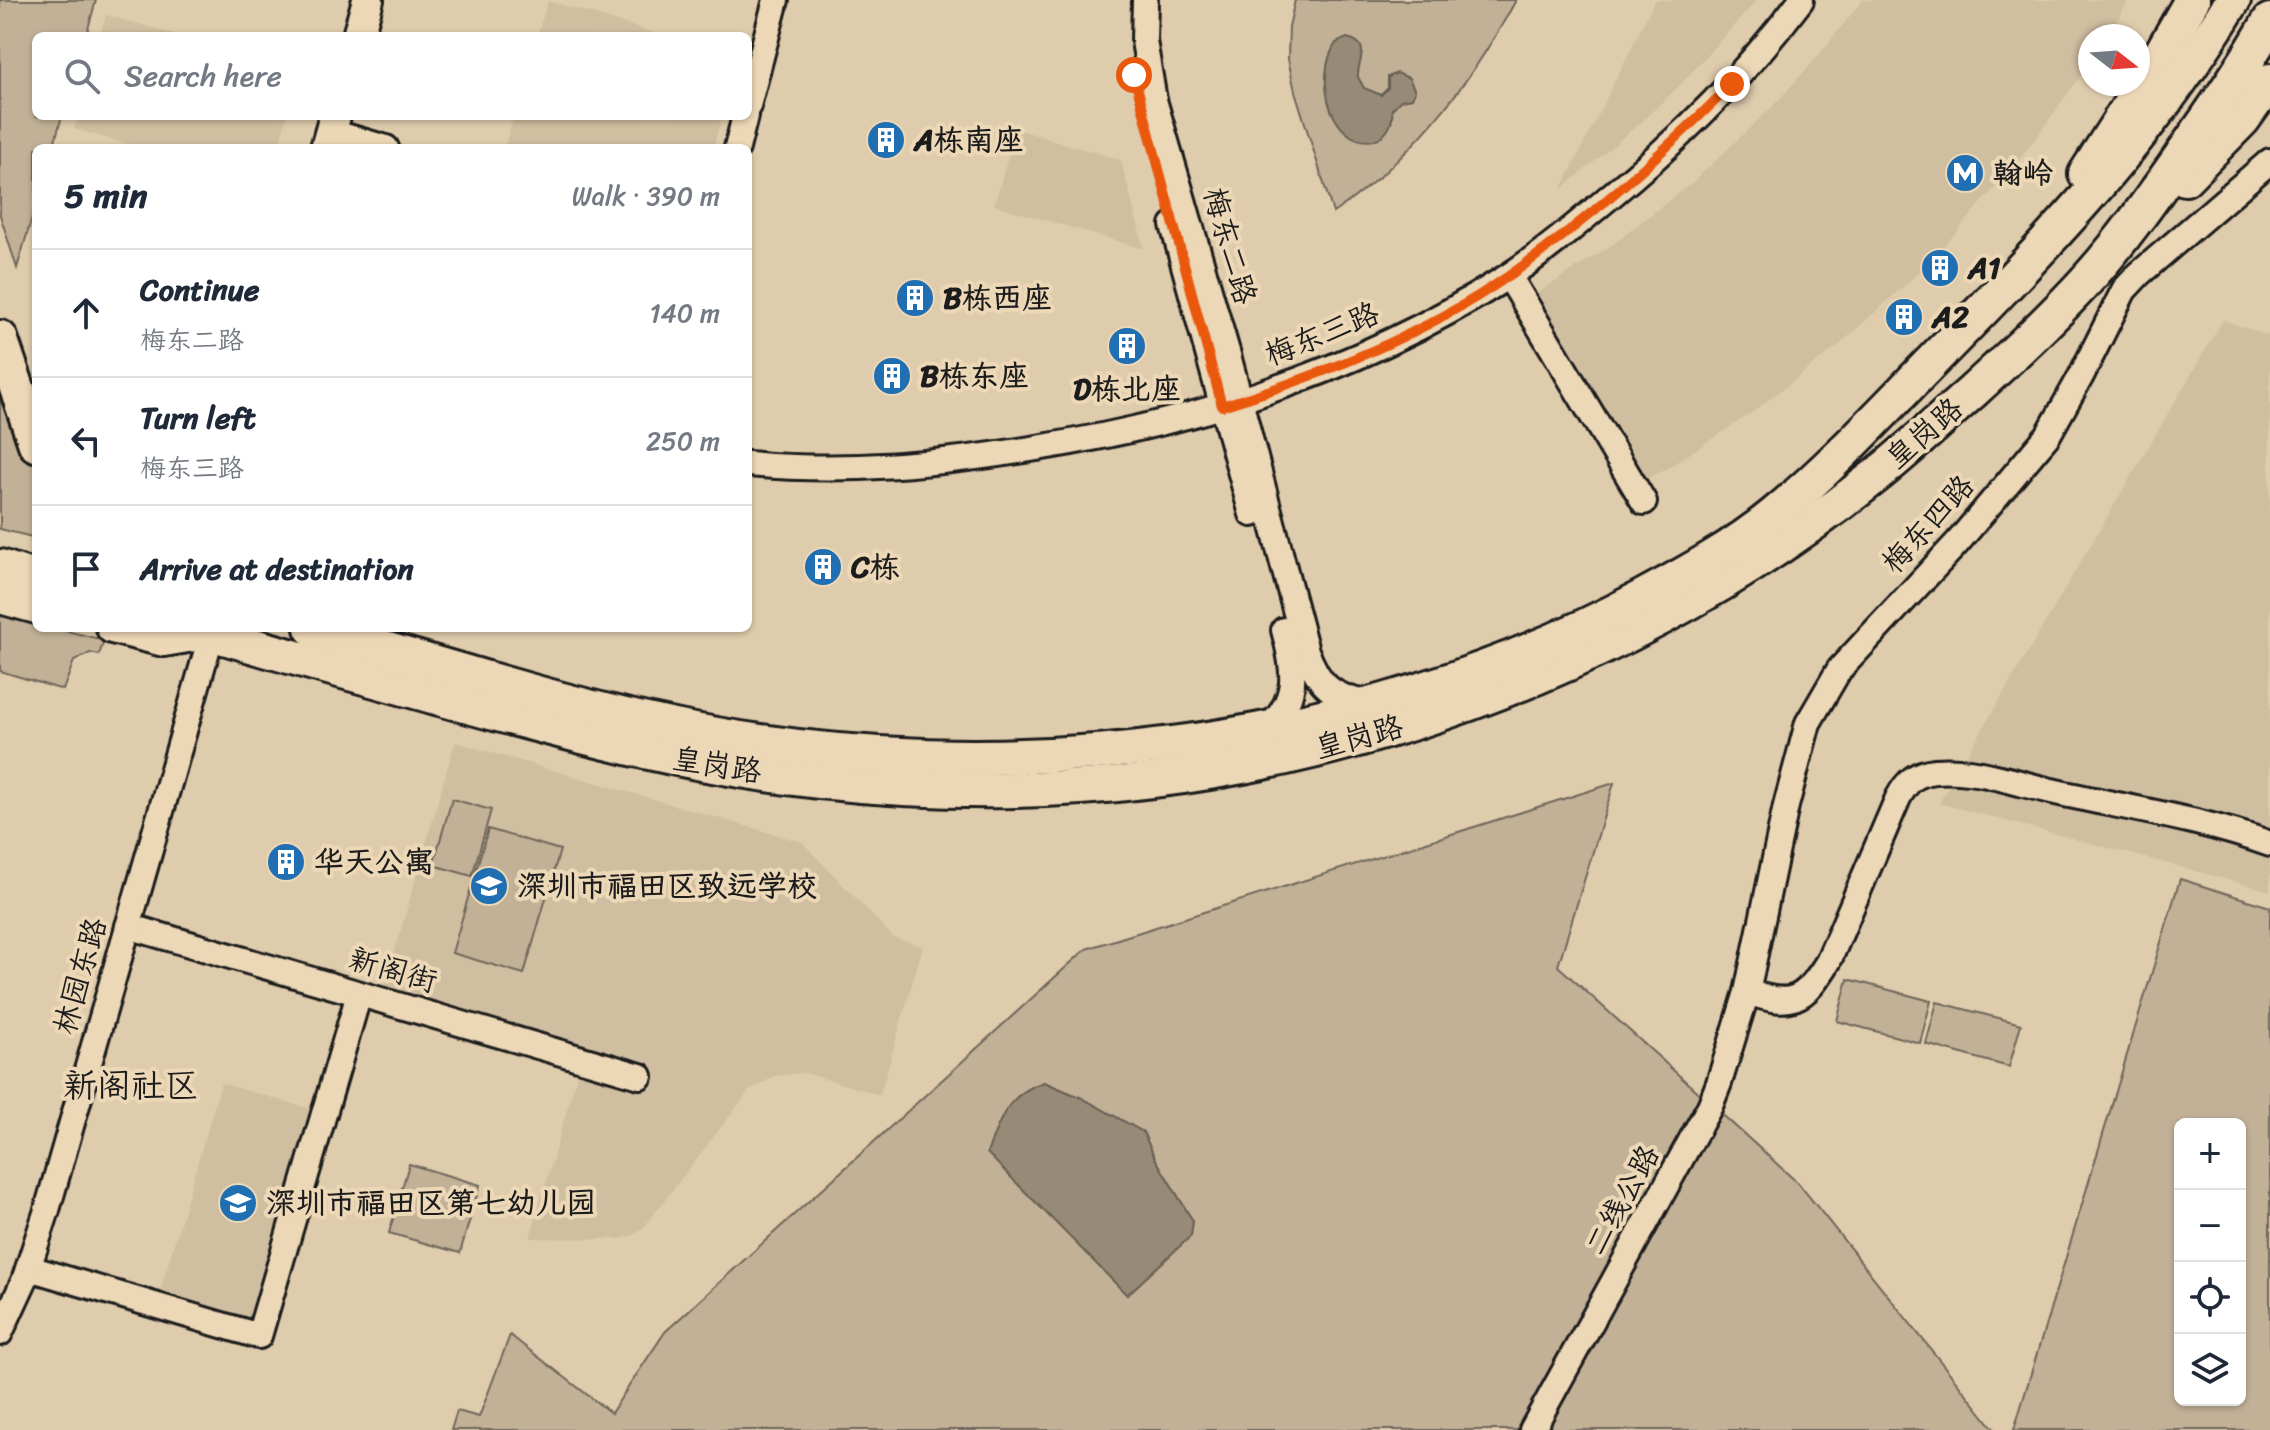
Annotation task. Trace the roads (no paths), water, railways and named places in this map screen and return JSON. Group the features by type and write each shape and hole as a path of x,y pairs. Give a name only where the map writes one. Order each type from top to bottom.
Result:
{"highway":[{"path":"2036,256 2151,72 2192,0"},
{"name":"皇岗路","path":"326,632 600,709 690,730 786,745 868,752 1037,755 1196,741 1266,730 1372,705 1529,652 1614,613 1725,549 1772,516 1822,471 2036,256 2161,110 2233,0"},
{"name":"皇岗路","path":"207,632 590,739 665,757 819,781 918,788 1032,789 1153,780 1263,762 1409,723 1561,667 1637,630 1737,573 1870,481 1986,378 2085,282 2124,236 2212,113 2270,21"},
{"path":"2124,236 2209,156 2243,119 2270,81"},
{"path":"0,338 32,432"},
{"path":"0,544 32,553"},
{"path":"0,567 32,578"}],"main road":[{"path":"359,32 368,0"},
{"path":"378,32 387,0"},
{"path":"0,598 32,607"},
{"path":"128,632 164,641 199,632"}],"street":[{"path":"752,91 776,0"},
{"name":"梅东二路","path":"1128,0 1128,31 1134,75 1313,669 1330,691 1372,705"},
{"name":"梅东二路","path":"1145,0 1144,41 1154,100 1292,659 1294,674 1290,699 1277,720 1266,730"},
{"name":"梅东三路","path":"752,464 837,470 967,459 1105,437 1231,404 1363,355 1459,306 1509,276 1623,186 1732,84 1801,0"},
{"path":"738,144 744,120"},
{"path":"340,133 374,144"},
{"name":"梅东四路","path":"1747,992 1786,806 1808,723 1839,670 1958,542 2048,435 2124,290 2270,161"},
{"path":"1509,276 1644,502"},
{"path":"2085,282 2124,290"},
{"name":"林园东路","path":"0,1333 29,1268 128,926 203,632"},
{"path":"1747,992 1768,999 1791,1000 1803,995 1815,983 1828,962 1898,798 1907,782 1918,775 1938,771 1976,774 2199,824 2270,844"},
{"name":"新阁街","path":"128,926 640,1076"},
{"name":"二线公路","path":"1532,1430 1710,1106 1747,992"},
{"path":"29,1268 259,1336 359,994"}],"place":[{"name":"A栋南座","path":"886,140"},
{"name":"翰岭","path":"1965,173"},
{"name":"A1","path":"1940,268"},
{"name":"B栋西座","path":"915,298"},
{"name":"A2","path":"1904,317"},
{"name":"D栋北座","path":"1127,346"},
{"name":"B栋东座","path":"892,376"},
{"name":"C栋","path":"823,567"},
{"name":"华天公寓","path":"286,862"},
{"name":"深圳市福田区致远学校","path":"489,886"},
{"name":"深圳市福田区第七幼儿园","path":"238,1203"}],"district":[{"name":"新阁社区","path":"131,1086"}]}
